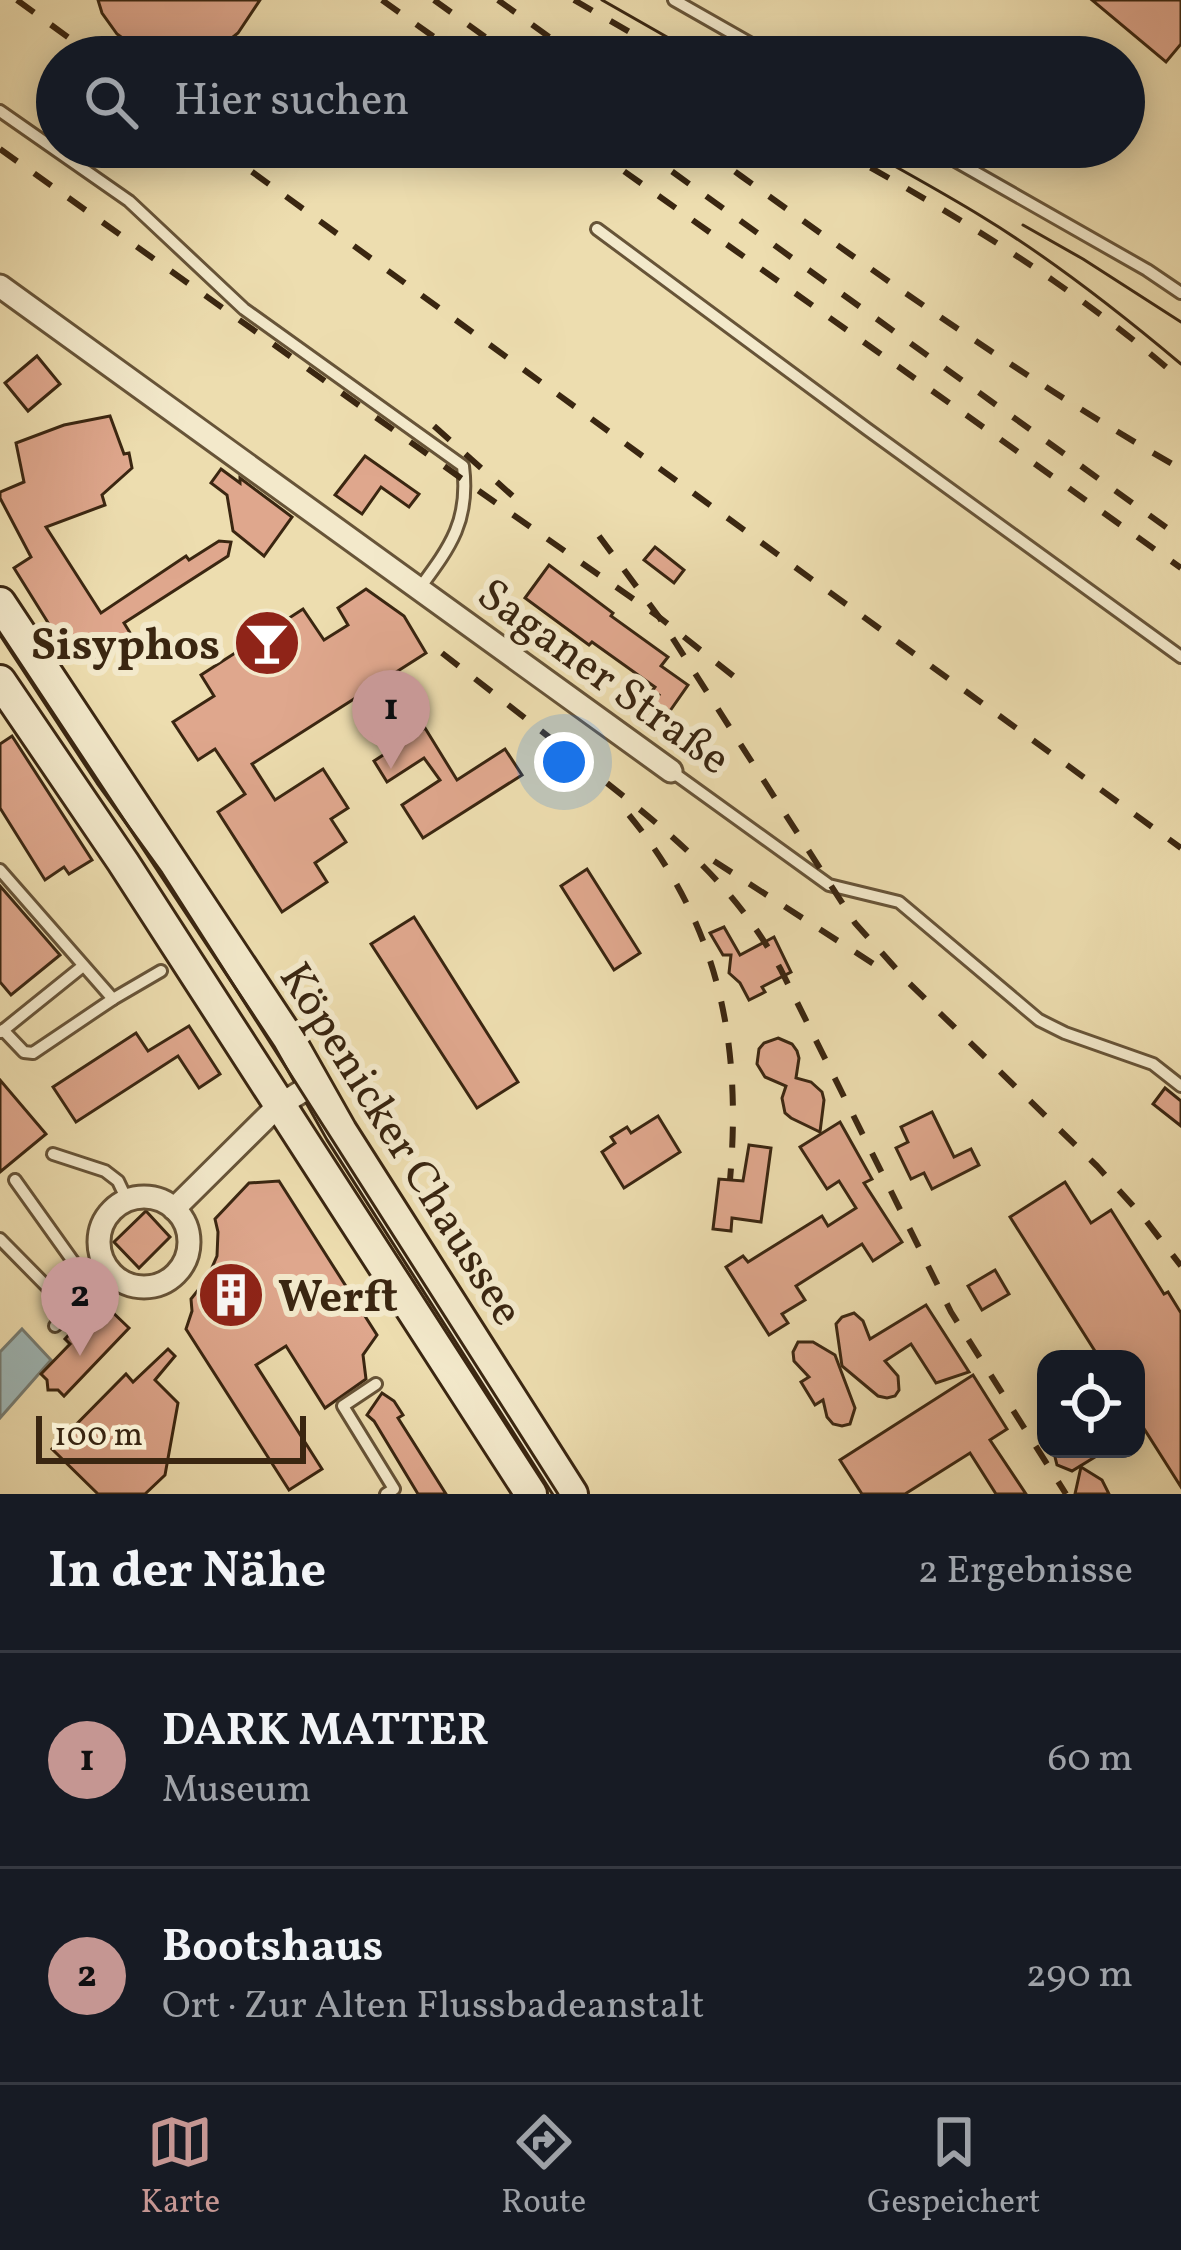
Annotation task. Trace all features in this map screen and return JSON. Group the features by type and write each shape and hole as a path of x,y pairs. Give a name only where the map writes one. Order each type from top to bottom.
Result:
{"main road":[{"name":"Köpenicker Chaussee","path":"0,603 289,1040 572,1494"},
{"name":"Köpenicker Chaussee","path":"0,681 123,862 531,1494"}],"street":[{"name":"Saganer Straße","path":"0,286 671,770"},
{"path":"174,1209 278,1106 314,1084"},
{"path":"152,1198 174,1209 188,1234 184,1263 175,1275 148,1287 120,1280 102,1258 100,1231 106,1218 127,1200 152,1198"}],"lane":[{"path":"674,0 737,36"},
{"path":"0,111 36,136"},
{"path":"82,168 129,201 244,309 463,466 464,496 455,539 419,589"},
{"path":"968,168 1181,293"},
{"path":"597,229 1181,657"},
{"name":"Saganer Straße","path":"671,770 829,885 887,898 911,910 1039,1020 1065,1034 1153,1064 1181,1086"},
{"path":"0,870 113,999"},
{"path":"83,966 2,1031 24,1052 33,1053 161,971"},
{"path":"53,1154 105,1171 118,1181 127,1200"},
{"path":"15,1180 92,1288"},
{"path":"0,1239 70,1310"},
{"path":"55,1326 109,1270"},
{"path":"376,1384 343,1406 394,1489 386,1494"}],"water":[{"path":"22,1329 51,1360 0,1418 0,1352"}],"building":[{"path":"98,0 260,0 234,36 120,36"},
{"path":"1092,0 1181,0 1181,44 1166,62 1145,44 1145,36 1135,36"},
{"path":"37,356 60,384 28,411 5,383"},
{"path":"110,416 132,468 102,495 105,505 46,527 101,613 186,556 189,560 219,541 231,542 228,556 124,623 132,636 97,658 89,646 70,658 14,568 31,557 0,492 24,482 16,443 64,425"},
{"path":"365,456 419,494 409,507 381,487 362,514 335,495"},
{"path":"221,469 292,517 264,556 233,531 227,495 211,483"},
{"path":"655,547 684,570 674,583 644,560"},
{"path":"549,565 668,657 661,666 688,685 665,718 650,708 659,695 652,691 655,687 525,598"},
{"path":"366,589 404,616 426,653 252,764 275,800 323,769 348,808 331,819 346,842 315,863 327,882 282,912 218,812 245,794 215,749 198,760 173,722 214,696 201,675 303,609 324,640 348,625 338,608"},
{"path":"425,728 457,780 505,749 522,775 423,838 402,805 440,780 424,758 387,782 374,761"},
{"path":"12,736 92,860 69,874 64,867 45,880 0,808 0,744"},
{"path":"587,869 640,953 614,970 561,886"},
{"path":"0,886 60,955 11,995 0,982"},
{"path":"414,917 518,1082 477,1108 371,944"},
{"path":"724,927 740,955 774,937 791,972 762,987 765,992 749,1000 729,973 731,955 723,955 710,933"},
{"path":"189,1026 220,1074 199,1088 178,1056 76,1122 53,1087 136,1033 148,1051"},
{"path":"778,1038 797,1051 796,1078 822,1092 820,1132 785,1113 786,1086 765,1077 757,1064 759,1049"},
{"path":"0,1080 46,1134 0,1172"},
{"path":"1165,1088 1181,1101 1181,1126 1153,1104"},
{"path":"932,1112 954,1157 971,1149 979,1165 932,1189 924,1173 911,1179 896,1148 908,1142 901,1127"},
{"path":"658,1116 680,1152 624,1188 602,1152 615,1143 611,1137 627,1127 631,1133"},
{"path":"840,1122 872,1179 864,1183 902,1242 873,1261 862,1244 796,1286 805,1300 782,1314 788,1323 769,1335 726,1267 743,1256 748,1262 822,1216 828,1226 856,1208 839,1181 827,1189 800,1147"},
{"path":"749,1145 771,1148 761,1222 732,1218 731,1231 713,1229 719,1179 743,1181"},
{"name":"Werft","path":"279,1181 377,1335 363,1355 366,1379 325,1408 286,1346 256,1365 322,1469 289,1490 186,1329 191,1299 217,1256 215,1219 249,1183"},
{"path":"1065,1182 1091,1223 1111,1210 1164,1294 1168,1292 1181,1313 1181,1487 1145,1430 1145,1350 1094,1350 1010,1217"},
{"path":"146,1211 170,1237 139,1268 114,1242"},
{"path":"995,1270 1009,1294 982,1310 968,1286"},
{"path":"926,1305 969,1372 936,1383 911,1344 885,1361 898,1376 899,1390 887,1398 842,1366 836,1324 842,1317 854,1313 870,1339"},
{"path":"106,1306 129,1328 64,1396 48,1390 41,1374 70,1344 65,1339 76,1327 81,1331"},
{"path":"798,1342 813,1342 835,1355 855,1408 850,1424 833,1424 823,1400 815,1405 801,1382 809,1377 794,1361"},
{"path":"168,1349 175,1356 155,1380 178,1403 165,1475 145,1494 98,1494 52,1449 126,1374 133,1382"},
{"path":"973,1375 1007,1429 990,1440 1026,1494 996,1494 970,1453 905,1494 862,1494 840,1460"},
{"path":"382,1393 403,1415 398,1418 446,1494 418,1494 367,1415"},
{"path":"1055,1458 1093,1458 1072,1471 1057,1465"},
{"path":"1081,1467 1102,1480 1109,1494 1075,1494"}],"tram line":[{"path":"602,0 665,36"},
{"path":"898,168 1033,250 1181,364"},
{"path":"1023,225 1181,322"},
{"path":"0,635 162,873 558,1494"}],"railway":[{"path":"17,0 66,36"},
{"path":"382,0 433,36"},
{"path":"434,0 484,36"},
{"path":"498,0 548,36"},
{"path":"574,0 637,36"},
{"path":"0,149 659,617 737,679"},
{"path":"247,168 1181,848"},
{"path":"619,168 1181,568"},
{"path":"667,168 1181,538"},
{"path":"730,168 996,355 1181,469"},
{"path":"871,168 1014,254 1100,314 1181,380"},
{"path":"434,426 525,507"},
{"path":"599,536 659,617 855,923 909,983 1097,1166 1181,1266"},
{"path":"442,653 648,816 721,885 763,939 951,1312 1066,1494"},
{"path":"629,815 684,899 718,987 732,1080 730,1180"},
{"path":"714,861 880,968"}],"place":[{"name":"Sisyphos","path":"267,643"},
{"name":"DARK MATTER","path":"391,769"},
{"name":"Werft","path":"231,1295"},
{"name":"Bootshaus","path":"80,1356"}]}
